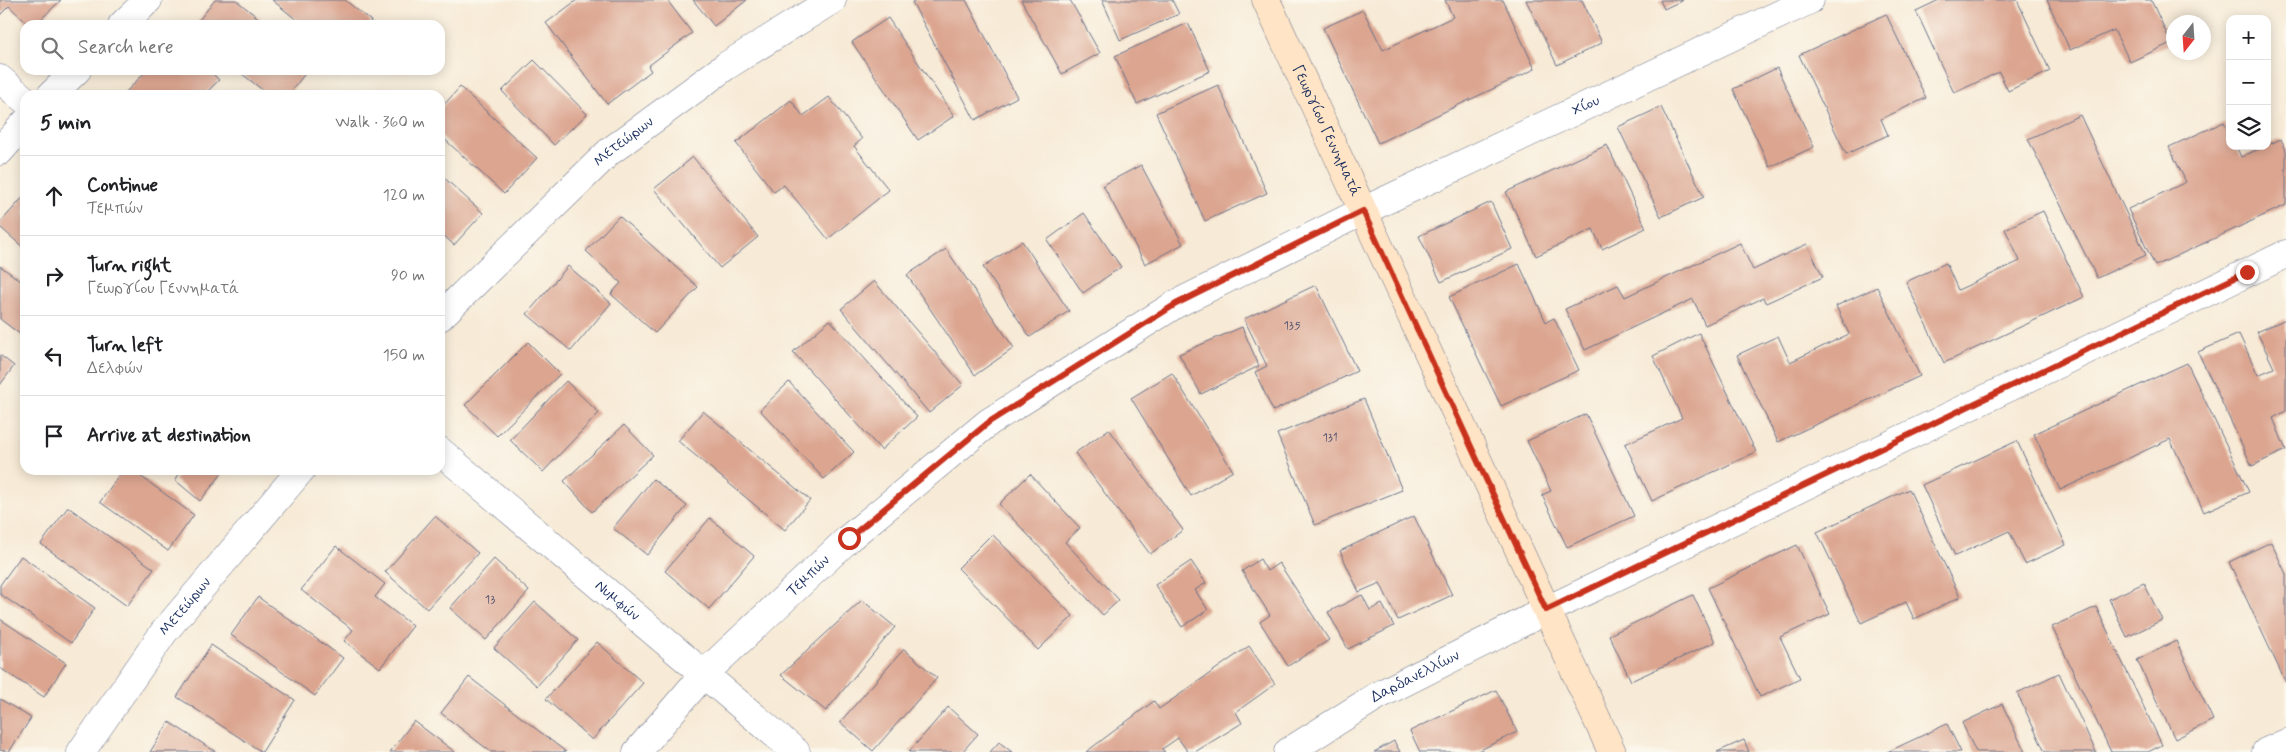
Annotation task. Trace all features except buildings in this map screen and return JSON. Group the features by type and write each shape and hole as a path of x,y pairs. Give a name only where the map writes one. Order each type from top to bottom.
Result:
{"street":[{"path":"127,20 148,0"},
{"name":"Μετεώρων","path":"445,311 609,152 726,66 832,0"},
{"name":"Γεωργίου Γεννηματά","path":"1266,0 1612,752"},
{"name":"Χίου","path":"1363,211 1810,0"},
{"path":"56,90 71,75"},
{"path":"0,78 20,96"},
{"path":"0,151 20,129"},
{"name":"Τεμπών","path":"637,752 704,674 849,538 989,422 1176,304 1363,211"},
{"name":"Δαρδανελλίων","path":"1288,752 1377,696 1546,610 2286,254"},
{"name":"Νυμφών","path":"445,455 796,752"},
{"name":"Μετεώρων","path":"81,752 164,632 296,475"},
{"path":"2266,752 2286,743"}],"route":[{"path":"849,538 989,422 1176,304 1363,211 1546,610 2247,272"}]}
